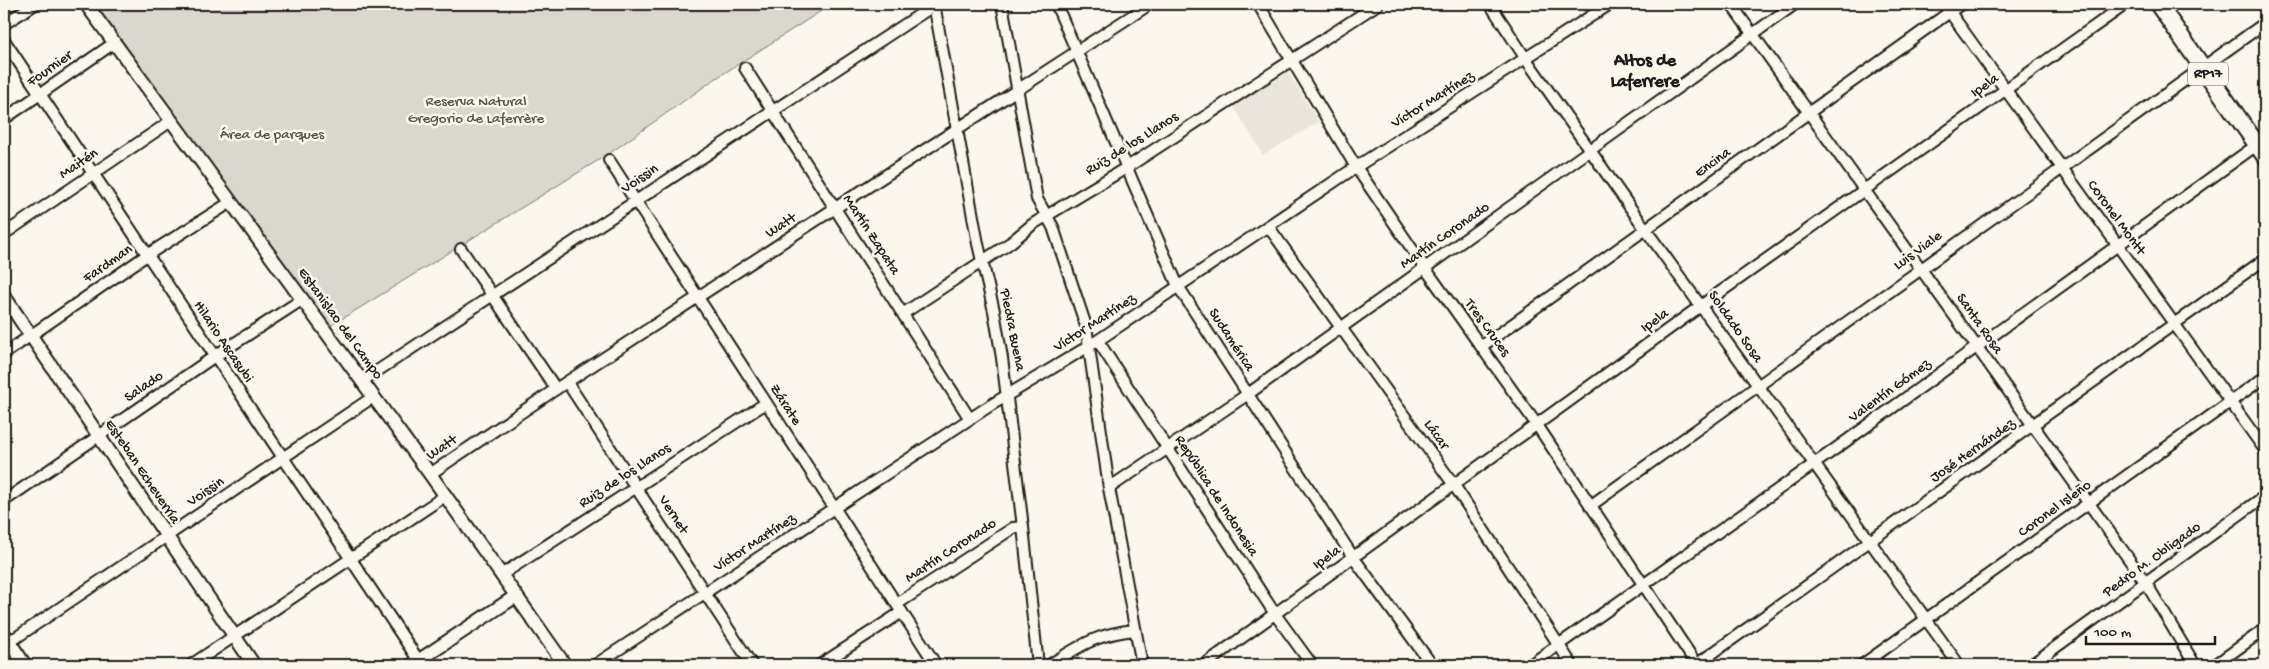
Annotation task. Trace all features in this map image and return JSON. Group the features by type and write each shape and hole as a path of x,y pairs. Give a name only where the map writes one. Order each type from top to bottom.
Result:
{"main road":[{"name":"RP17","path":"2158,4 2203,68 2263,146"}],"street":[{"path":"4,24 35,4"},
{"name":"Estanislao del Campo","path":"86,4 430,474 565,665"},
{"name":"Voissin","path":"362,381 771,110 907,24 935,4"},
{"name":"Piedra Buena","path":"935,4 982,262 994,311 1008,394 1038,665"},
{"path":"1002,4 1037,199 1055,233 1093,344 1109,488 1142,665"},
{"name":"Sudamérica","path":"1056,4 1178,286 1353,557 1432,665"},
{"name":"Watt","path":"430,474 556,389 1150,4"},
{"name":"Tres Cruces","path":"1258,4 1356,167 1425,268 1537,425 1697,665"},
{"name":"Ruiz de los Llanos","path":"904,313 982,262 1047,216 1126,168 1378,4"},
{"name":"Soldado Sosa","path":"1490,4 1526,59 1646,230 1702,305 1959,665"},
{"name":"Víctor Martínez","path":"595,665 835,509 970,418 1093,344 1356,167 1610,4"},
{"name":"Santa Rosa","path":"1731,4 2146,583 2195,665"},
{"name":"Martín Coronado","path":"1109,488 1341,329 1795,4"},
{"name":"Encina","path":"1482,346 1808,113 1947,8 1961,4"},
{"name":"Ipela","path":"1204,665 1702,305 1866,191 2126,4"},
{"name":"Coronel Montt","path":"1947,8 2265,450"},
{"name":"Luis Viale","path":"1590,506 2265,23"},
{"name":"Hilario Ascasubi","path":"4,40 350,559 415,663"},
{"name":"Fournier","path":"4,119 114,43"},
{"name":"Martín Zapata","path":"745,68 970,418"},
{"name":"Maitén","path":"4,234 171,121"},
{"name":"Valentín Gómez","path":"1530,665 2118,246 2263,146"},
{"name":"Zárate","path":"609,160 936,665"},
{"name":"Fardman","path":"4,354 147,255 230,202"},
{"name":"Lácar","path":"1268,226 1454,485 1572,665"},
{"path":"461,250 493,294 556,389"},
{"name":"José Hernández","path":"1697,665 2034,426 2265,259"},
{"name":"Esteban Echeverría","path":"4,296 254,665"},
{"name":"Salado","path":"4,501 215,356 303,299"},
{"name":"República de Indonesia","path":"1093,344 1168,448 1275,614 1312,665"},
{"name":"Coronel Isleño","path":"1862,665 2265,377"},
{"name":"Vernet","path":"567,382 752,665"},
{"name":"Voissin","path":"5,639 17,637 373,396"},
{"name":"Ruiz de los Llanos","path":"501,575 766,403"},
{"path":"191,665 445,496"},
{"name":"Pedro M. Obligado","path":"2031,665 2265,496"},
{"name":"Martín Coronado","path":"820,665 1013,528 1024,527"},
{"path":"415,663 516,596"},
{"path":"2215,665 2265,629"},
{"path":"1050,665 1090,639 1106,634 1135,630"},
{"path":"5,639 25,665"}],"shaded area":[{"path":"1288,72 1319,122 1263,155 1233,105"}],"green space":[{"name":"Reserva Natural Gregorio de Laferrère","path":"86,4 832,4 715,79 610,153 324,330"}],"district":[{"name":"Altos de Laferrere","path":"1645,71"}],"park label":[{"name":"Área de parques","path":"272,135"}]}
